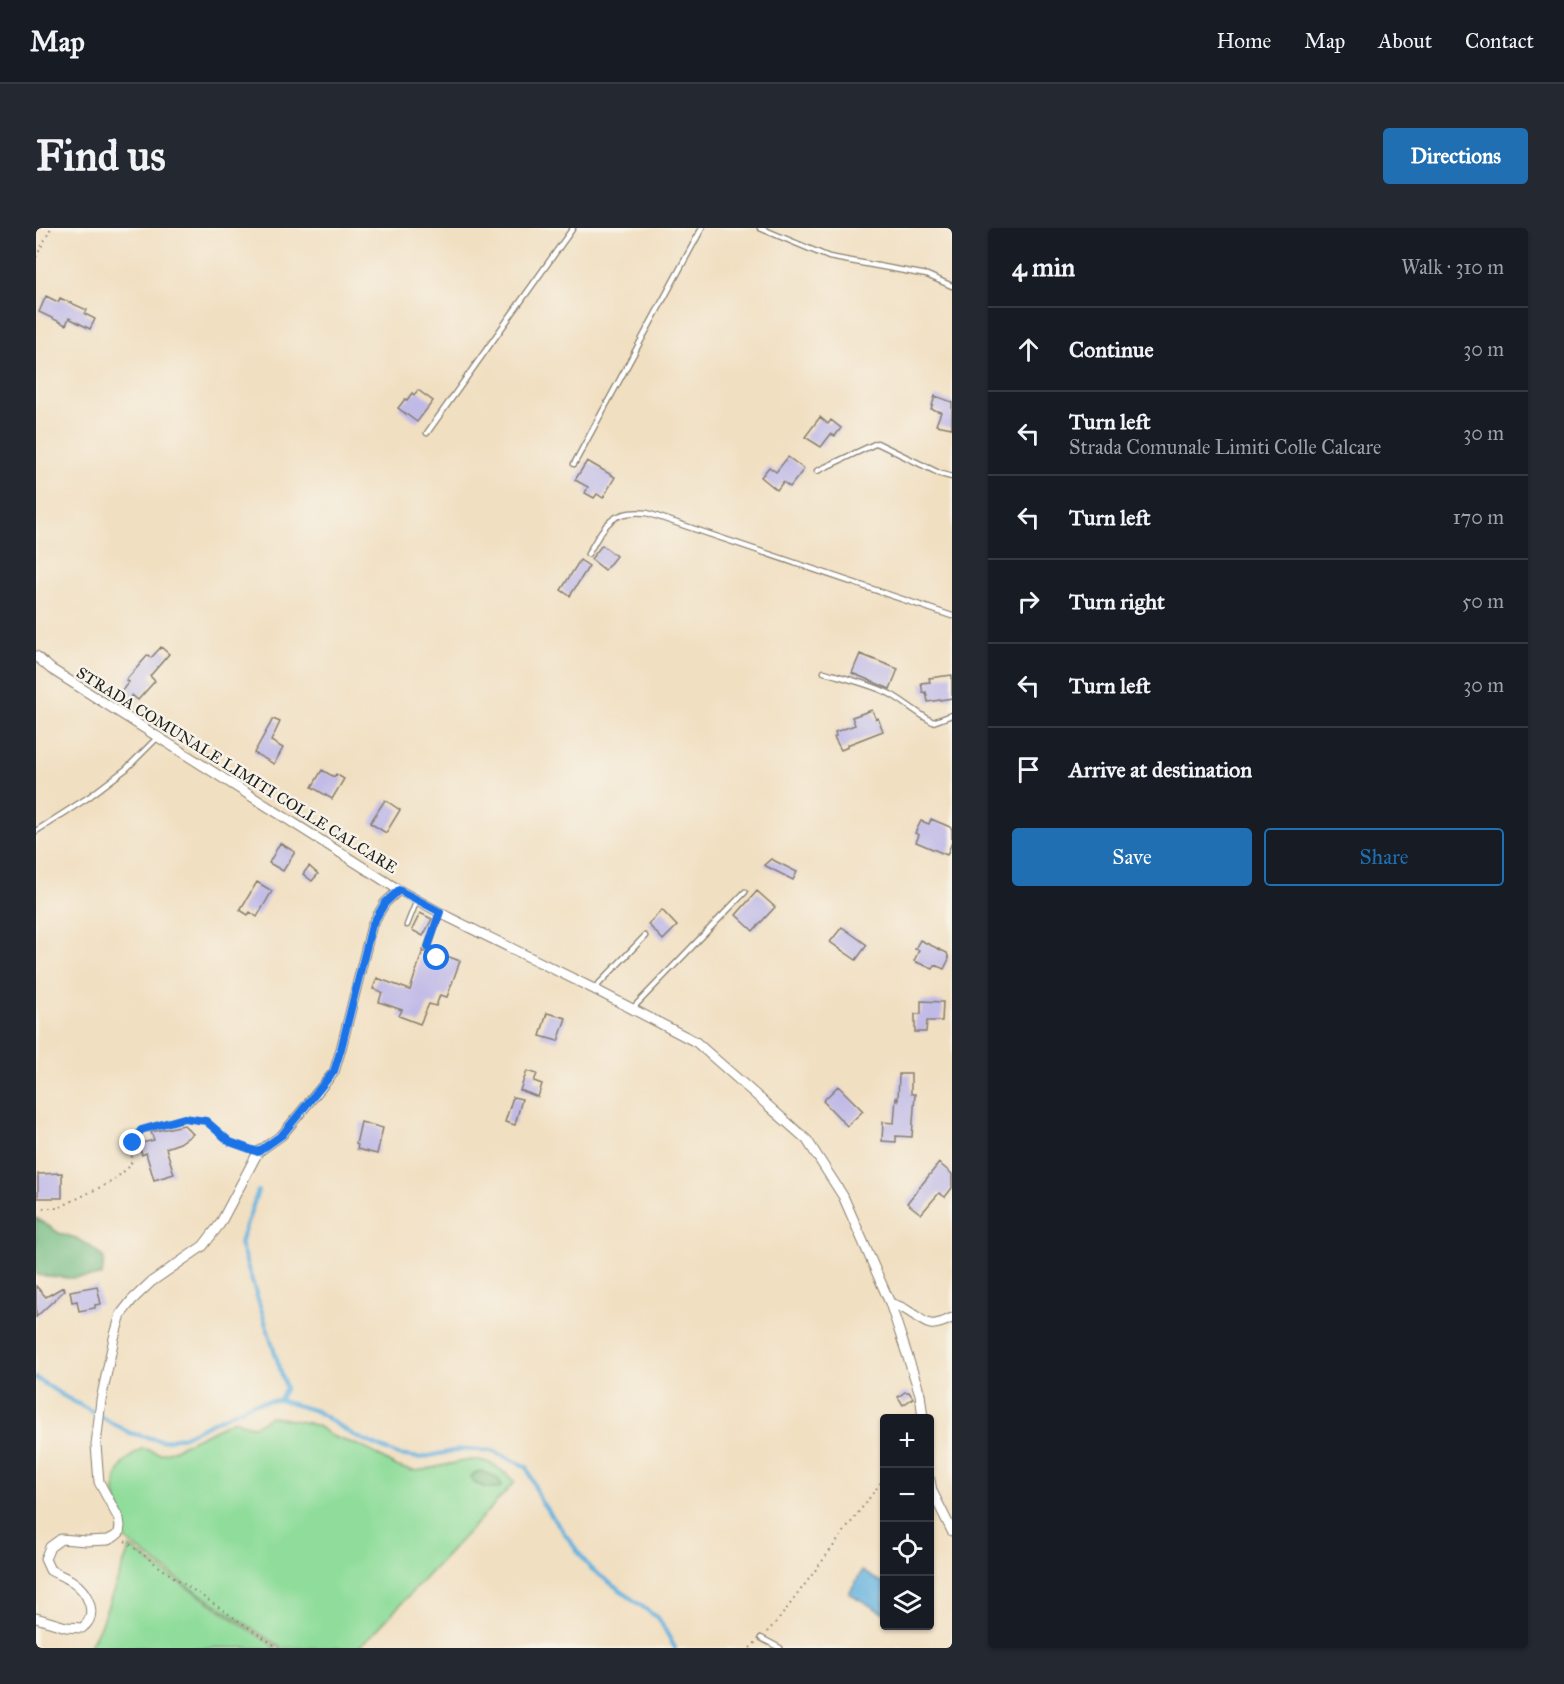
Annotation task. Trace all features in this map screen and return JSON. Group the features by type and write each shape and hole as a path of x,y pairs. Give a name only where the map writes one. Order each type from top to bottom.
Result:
{"street":[{"name":"STRADA COMUNALE LIMITI COLLE CALCARE","path":"36,656 51,669 399,890 696,1042 807,1140 843,1196 890,1303 920,1394 922,1414"},
{"path":"36,1618 75,1628 87,1625 91,1612 84,1592 73,1582 50,1570 45,1559 50,1547 61,1539 108,1540 119,1533 119,1519 99,1482 96,1445 101,1400 121,1314 132,1300 152,1282 203,1246 220,1224 258,1152 282,1135 334,1071 372,925 385,903 399,890"},
{"path":"890,1303 907,1310 926,1324 940,1323 952,1318"},
{"path":"934,1494 949,1520 952,1531"}],"lane":[{"path":"427,433 573,228"},
{"path":"574,464 702,228"},
{"path":"760,228 829,257 927,275 952,286"},
{"path":"817,471 877,443 941,474 952,477"},
{"path":"588,554 611,519 634,511 648,513 952,616"},
{"path":"824,672 892,695 933,722 952,715"},
{"path":"36,831 90,796 126,769 158,737"},
{"path":"632,1009 745,892"},
{"path":"407,925 417,900"},
{"path":"437,958 428,947 440,912"},
{"path":"594,989 645,936"},
{"path":"760,1638 780,1648"}],"path":[{"path":"36,257 51,228"},
{"path":"43,1208 58,1208 113,1181 131,1164 133,1143 141,1130 184,1118 206,1121 230,1142 258,1152"},
{"path":"750,1648 779,1619 880,1484"},
{"path":"114,1537 128,1543 165,1571 279,1648"}],"green space":[{"path":"36,1218 59,1233 89,1245 104,1258 102,1276 68,1278 36,1275"},
{"path":"270,1416 313,1424 332,1436 361,1446 403,1469 412,1471 468,1460 485,1461 504,1472 515,1482 358,1648 282,1648 188,1586 119,1535 123,1519 115,1490 117,1475 124,1463 143,1448 160,1454 169,1452 234,1420 253,1426"},
{"path":"481,1471 496,1477 501,1487 487,1488 474,1483 471,1477"},
{"path":"130,1547 277,1648 89,1648 101,1624"}],"water":[{"path":"862,1571 880,1582 880,1612 849,1593"}],"building":[{"path":"46,296 58,302 60,298 87,310 85,314 95,319 90,329 69,318 66,325 39,312"},
{"path":"418,390 433,401 417,422 398,408 405,399 407,400 412,393 414,395"},
{"path":"935,396 952,402 952,428 936,425 941,412 931,409"},
{"path":"820,417 828,424 831,420 841,428 835,436 831,434 821,447 805,437"},
{"path":"788,457 804,469 790,487 783,482 777,490 761,477 769,467 776,472"},
{"path":"587,461 615,477 603,498 597,494 594,498 585,493 588,487 575,480"},
{"path":"602,545 616,556 605,570 591,559"},
{"path":"580,560 589,566 570,596 561,590"},
{"path":"161,647 169,654 150,676 155,681 138,700 132,695 127,701 119,694 129,682 126,680 148,655 151,658"},
{"path":"860,654 898,669 890,689 852,673"},
{"path":"952,675 952,698 928,702 921,683 930,682 929,678"},
{"path":"872,710 883,731 847,745 848,747 841,750 834,737 835,732 855,725 852,717"},
{"path":"273,719 280,722 271,741 283,748 274,764 254,753"},
{"path":"322,770 334,777 336,774 344,779 332,799 312,787"},
{"path":"385,800 400,810 386,833 370,823"},
{"path":"931,819 952,829 952,842 947,855 916,842 919,835 915,833 921,821 929,824"},
{"path":"280,843 295,852 283,871 269,863"},
{"path":"771,859 797,872 793,880 764,865"},
{"path":"309,866 318,874 312,881 303,874"},
{"path":"257,882 272,891 257,917 250,912 248,915 240,910"},
{"path":"757,891 775,907 753,931 736,915"},
{"path":"662,910 677,926 663,940 648,924"},
{"path":"420,913 432,919 423,936 412,930"},
{"path":"842,927 867,945 856,960 830,942"},
{"path":"920,940 947,953 949,959 944,969 935,965 933,969 914,961 919,950 915,949"},
{"path":"423,950 436,962 440,961 441,956 444,955 460,961 447,997 440,995 436,1006 429,1004 420,1024 399,1016 402,1010 379,1002 382,992 373,989 377,978 410,990"},
{"path":"921,1001 943,1002 942,1021 927,1021 926,1032 915,1032 915,1014 921,1014"},
{"path":"547,1013 566,1018 558,1041 540,1036"},
{"path":"527,1071 537,1074 534,1081 542,1084 538,1097 520,1090"},
{"path":"899,1074 911,1074 911,1094 915,1094 912,1137 896,1136 896,1142 882,1141 883,1122 894,1123"},
{"path":"838,1086 863,1111 847,1126 823,1101"},
{"path":"513,1097 522,1099 515,1125 505,1122"},
{"path":"361,1122 383,1128 377,1154 357,1149"},
{"path":"184,1125 193,1134 180,1143 166,1148 174,1174 154,1180 146,1153 142,1155 138,1144 154,1140 151,1132"},
{"path":"939,1163 952,1174 952,1188 945,1197 939,1193 921,1214 907,1203"},
{"path":"62,1173 62,1198 38,1198 38,1174"},
{"path":"36,1286 46,1297 63,1287 65,1290 36,1317"},
{"path":"97,1286 101,1304 95,1305 95,1308 79,1311 77,1301 72,1302 70,1291"},
{"path":"909,1392 913,1398 903,1405 898,1397"}],"waterway":[{"path":"258,1191 240,1243 286,1388 279,1400"},
{"path":"36,1378 130,1433 163,1441 184,1436 253,1403 279,1400 316,1411 353,1435 398,1455 420,1458 463,1449 492,1451 527,1467 540,1500 590,1568 659,1619 675,1648"}],"route":[{"path":"133,1143 141,1130 184,1118 206,1121 230,1142 258,1152 282,1135 334,1071 372,925 385,903 399,890 440,912 428,947 437,958"}]}
